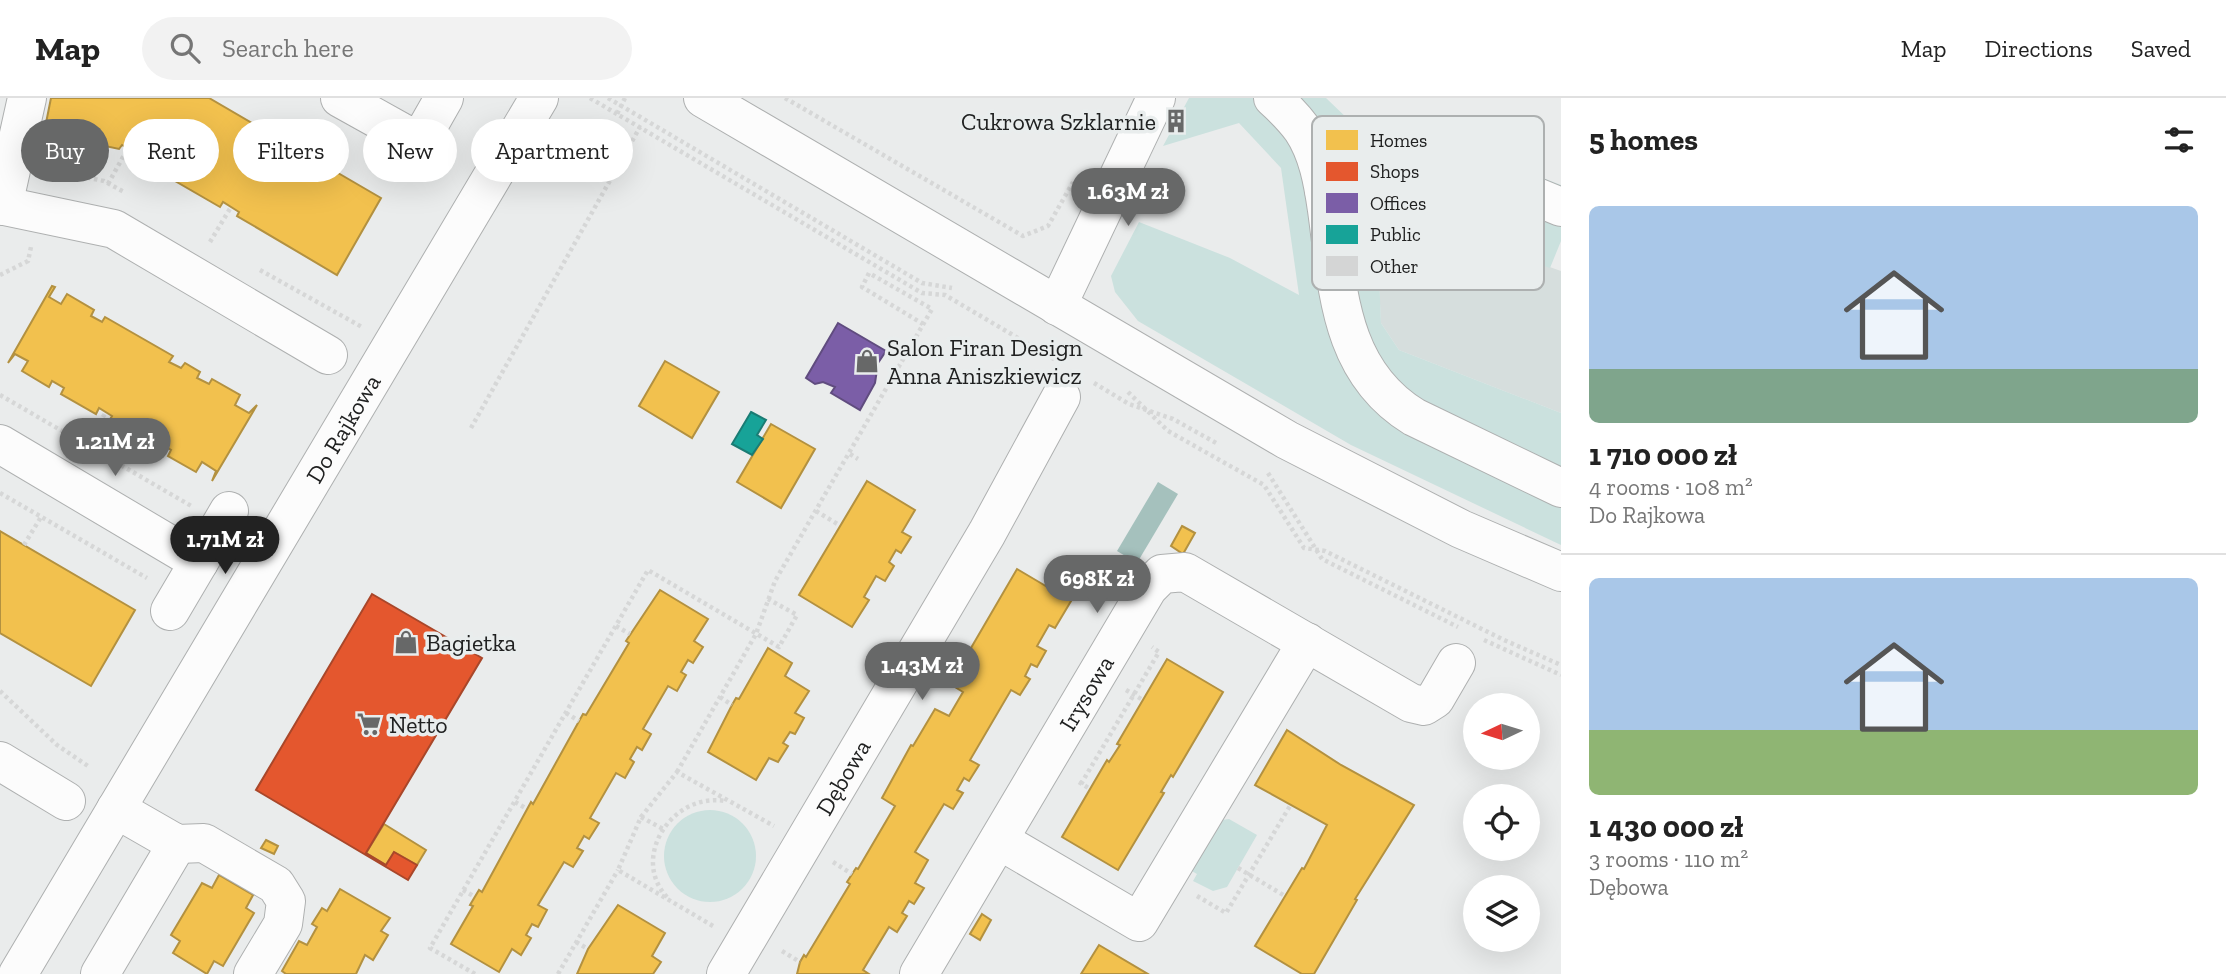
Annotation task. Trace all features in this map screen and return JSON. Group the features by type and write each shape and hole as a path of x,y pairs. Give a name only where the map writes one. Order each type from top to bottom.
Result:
{"street":[{"path":"27,98 2,206 114,229 328,355"},
{"path":"352,101 419,142 444,98"},
{"name":"Do Rajkowa","path":"18,974 539,98"},
{"path":"703,98 1336,467 1498,546 1561,572"},
{"path":"1057,306 1156,98"},
{"path":"1273,98 1303,130 1312,150"},
{"path":"1544,200 1561,207"},
{"path":"1339,290 1345,328 1370,379 1400,409 1561,488"},
{"name":"Dębowa","path":"735,959 987,533 1061,397"},
{"path":"0,444 199,562"},
{"path":"170,611 225,518"},
{"name":"Irysowa","path":"919,974 1148,588 1161,574 1185,572 1411,703 1424,706 1435,699 1456,663"},
{"path":"999,840 1139,922 1307,642"},
{"path":"0,761 66,801"},
{"path":"116,809 177,844 204,843 276,885 286,901 283,924 253,974"},
{"path":"100,974 177,844"}],"path":[{"path":"590,98 617,114"},
{"path":"608,98 621,106"},
{"path":"785,98 1023,236 1048,226 1075,180"},
{"path":"471,428 640,127"},
{"path":"108,183 123,157"},
{"path":"210,242 231,207"},
{"path":"250,264 367,330"},
{"path":"558,974 618,870 640,817 677,772 757,634 775,581 932,309 869,273 862,287 923,324"},
{"path":"901,291 906,284"},
{"path":"0,395 85,445 225,518"},
{"path":"63,482 106,412"},
{"path":"850,454 858,459"},
{"path":"0,493 147,578"},
{"path":"816,511 839,525"},
{"path":"24,545 41,517"},
{"path":"475,974 430,948 649,570 779,647 797,615 768,599"},
{"path":"616,626 631,634"},
{"path":"1126,690 1143,700"},
{"path":"0,691 57,745 88,765"},
{"path":"720,697 732,705"},
{"path":"566,713 579,721"},
{"path":"677,772 803,843"},
{"path":"1074,780 1090,789"},
{"path":"729,801 705,800 692,803 671,818 657,840 656,869 663,893 735,959"},
{"path":"514,802 527,810"},
{"path":"1166,877 1226,913 1290,806"},
{"path":"640,817 663,830"},
{"path":"1238,868 1285,896"},
{"path":"618,870 672,901"},
{"path":"463,890 475,897"},
{"path":"576,942 588,949"}],"shaded area":[{"path":"1189,98 1326,98 1345,116 1312,116 1312,290 1380,290 1381,323 1399,350 1561,413 1561,545 1351,445 1138,321 1115,292 1111,276 1139,222 1230,258 1299,295 1281,168 1239,123 1163,146"},
{"path":"1544,178 1561,185 1561,241 1550,268 1544,266"},
{"path":"1544,265 1561,271 1561,413 1399,350 1381,323 1379,290 1544,290"},
{"path":"710,810 727,814 742,824 752,839 756,856 752,873 742,888 727,898 710,902 693,898 678,888 668,873 664,856 668,839 678,824 693,814"},
{"path":"1229,819 1257,835 1227,887 1213,891 1193,881 1197,874 1190,870 1221,820"}],"water":[{"path":"1158,482 1178,494 1137,563 1117,551"}],"building: Homes":[{"path":"51,98 209,98 245,119 233,119 233,182 349,182 349,179 381,198 337,275 237,216 239,212 223,202 220,207 177,182 219,182 219,119 123,119 123,146 119,149 109,147 109,119 47,119"},
{"path":"52,286 55,287 49,297 61,304 67,294 94,310 91,316 102,322 105,317 173,356 169,362 181,368 185,363 200,372 197,378 209,384 212,379 240,395 235,405 249,413 257,405 212,481 216,471 202,462 196,472 168,456 171,450 159,443 156,449 140,440 143,434 131,427 128,433 109,421 112,416 99,408 96,414 61,394 64,388 52,381 49,387 22,371 28,361 15,354 8,363"},
{"path":"665,361 719,392 692,438 639,406"},
{"path":"771,424 815,449 781,508 737,482"},
{"path":"867,481 915,510 902,532 911,537 901,553 896,550 889,562 894,566 885,581 876,576 864,597 869,600 852,627 799,595"},
{"path":"1182,526 1195,533 1183,554 1171,546"},
{"path":"0,531 135,610 91,686 0,633"},
{"path":"1017,569 1071,601 1055,628 1049,625 1037,646 1046,651 1037,667 1031,664 1025,676 1030,679 1020,695 1011,690 970,760 979,765 969,781 964,778 957,790 963,793 953,809 944,804 915,852 928,860 915,883 924,888 914,904 909,901 902,913 907,916 897,932 889,927 863,970 869,974 797,974 804,955 806,957 850,884 847,882 856,868 858,869 895,806 882,798 911,745 913,746 935,709 949,716 963,692 950,684"},
{"path":"660,590 708,619 694,641 703,647 693,663 688,660 681,672 686,675 677,691 668,686 643,729 651,734 642,750 637,747 630,759 634,762 625,778 616,773 590,818 599,823 589,839 584,836 577,848 583,851 573,867 564,862 538,905 547,910 538,927 532,924 526,935 531,938 521,955 512,949 499,972 451,944 473,906 470,905 479,890 482,892 531,802 533,804 583,714 586,715 629,643 626,641"},
{"path":"768,648 792,663 785,676 809,691 795,713 804,718 795,734 790,732 783,743 788,746 778,762 769,758 756,780 708,752 736,698 739,699"},
{"path":"1167,659 1223,692 1173,777 1171,775 1161,792 1164,793 1118,870 1062,837 1107,760 1109,762 1120,745 1117,744"},
{"path":"1287,730 1341,765 1414,805 1355,899 1357,900 1314,974 1302,974 1255,946 1302,868 1304,869 1327,825 1255,785"},
{"path":"384,824 426,850 417,865 394,852 386,865 366,853"},
{"path":"266,840 278,846 274,854 261,848"},
{"path":"219,875 253,895 246,908 254,913 223,966 214,961 207,974 173,953 180,941 171,935 202,883 212,888"},
{"path":"340,889 390,918 381,931 388,935 373,960 365,955 356,974 286,974 282,971 299,941 307,945 317,927 312,924 322,908 327,911"},
{"path":"618,905 665,933 652,956 661,962 653,974 577,974 588,949"},
{"path":"982,914 991,920 980,940 970,934"},
{"path":"1099,945 1148,974 1081,974"}],"building: Shops":[{"name":"Netto","path":"372,594 482,658 366,853 386,865 394,852 417,865 408,880 256,790"}],"building: Offices":[{"path":"838,323 886,351 878,363 875,383 860,410 831,393 835,387 823,382 815,384 806,378"}],"building: Public":[{"path":"751,412 766,420 757,435 763,439 752,455 732,444"}],"building: Other":[{"name":"Cukrowa Szklarnie","path":"1174,111 1184,116 1179,130 1168,125"}],"place":[{"name":"Cukrowa Szklarnie","path":"1176,121"},
{"name":"Salon Firan Design Anna Aniszkiewicz","path":"867,361"},
{"name":"Bagietka","path":"406,642"},
{"name":"Netto","path":"369,724"}]}
